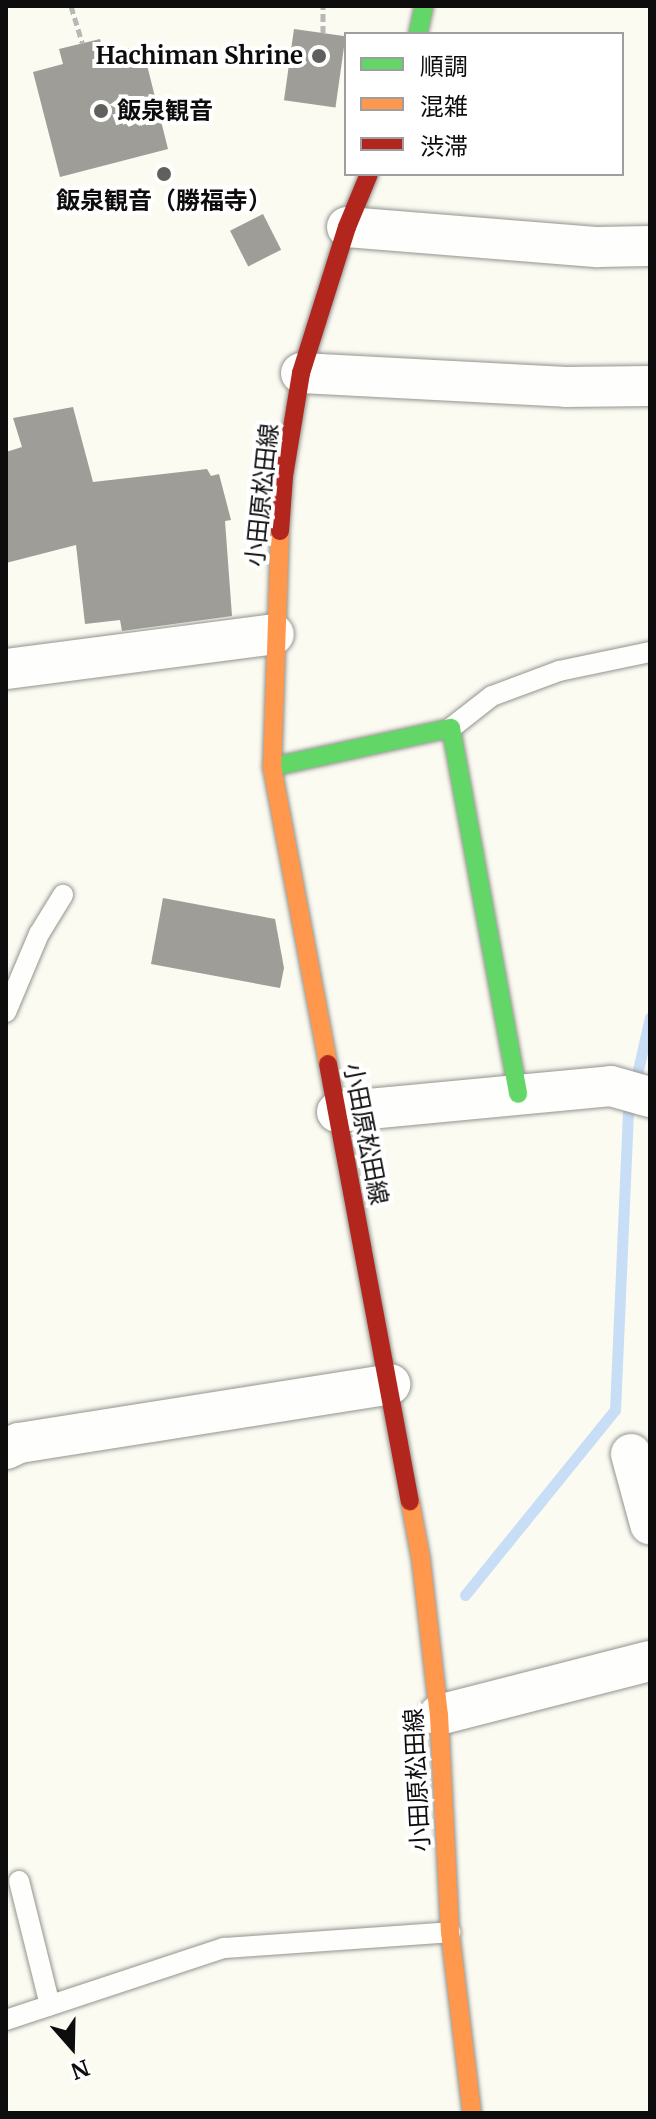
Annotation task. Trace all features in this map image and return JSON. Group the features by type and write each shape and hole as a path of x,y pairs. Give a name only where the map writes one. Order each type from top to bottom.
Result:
{"main road":[{"path":"418,32 424,6"},
{"name":"小田原松田線","path":"368,176 347,227 301,373 284,476 274,634 272,767 421,1560 439,1715 450,1932 472,2113"},
{"path":"272,767 451,728 518,1094"}],"street":[{"path":"347,227 598,247 650,246"},
{"path":"301,373 566,387 650,386"},
{"path":"6,669 274,634"},
{"path":"337,1112 611,1086 650,1097"},
{"path":"6,1449 19,1443 390,1384"},
{"path":"631,1454 650,1524"},
{"path":"439,1715 650,1661"}],"lane":[{"path":"451,728 492,696 559,671 650,652"},
{"path":"6,1012 39,934 63,895"},
{"path":"19,1881 50,2005"},
{"path":"6,2020 224,1948 450,1932"}],"path":[{"path":"71,6 82,43"},
{"path":"323,6 323,33"}],"building":[{"name":"Hachiman Shrine","path":"294,29 344,36 335,108 284,100"},
{"name":"飯泉観音","path":"100,39 104,54 142,45 168,149 60,177 33,72 63,64 59,49"},
{"path":"263,214 281,250 248,266 230,231"},
{"path":"73,407 93,482 207,469 211,476 219,474 231,520 225,521 232,616 122,631 120,620 85,624 76,545 6,563 6,452 22,447 13,418"},
{"path":"163,898 275,919 284,968 280,988 151,964"}],"waterway":[{"path":"465,1595 615,1410 628,1114 650,1017"}],"traffic: fast":[{"path":"418,32 424,6"},
{"path":"272,767 451,728 518,1094"}],"traffic: slow":[{"path":"280,531 272,767 328,1064"},
{"path":"410,1501 421,1560 439,1715 450,1932 472,2113"}],"traffic: jam":[{"path":"280,531 284,476 301,373 347,227 368,176"},
{"path":"328,1064 410,1501"}],"place":[{"name":"Hachiman Shrine","path":"319,56"},
{"name":"飯泉観音","path":"101,111"},
{"name":"飯泉観音（勝福寺）","path":"164,174"}]}
